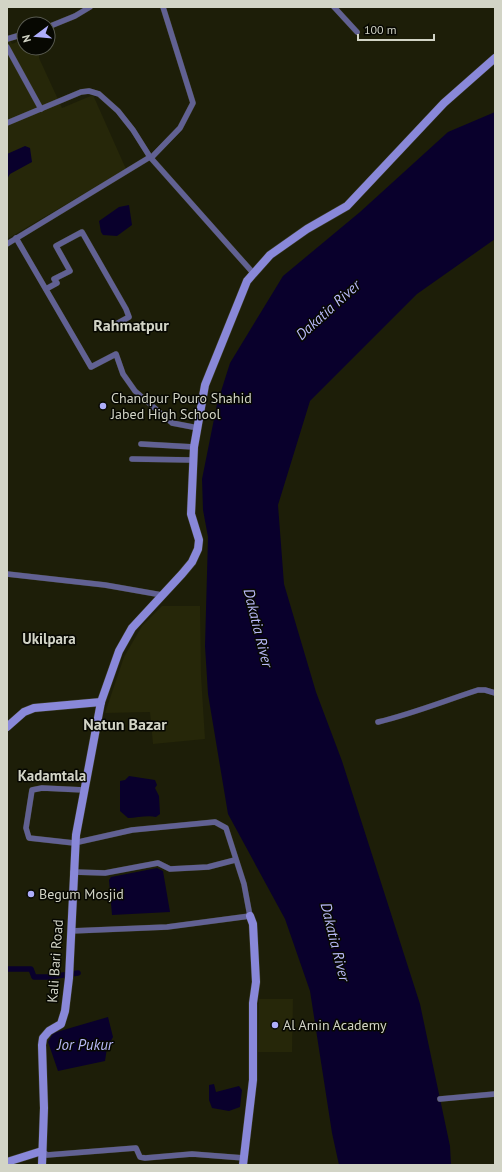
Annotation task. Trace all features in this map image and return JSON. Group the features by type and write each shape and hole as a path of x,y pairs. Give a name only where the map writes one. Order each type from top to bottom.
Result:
{"main road":[{"name":"Kali Bari Road","path":"42,1165 44,1108 42,1041 49,1031 61,1024 64,1018 69,978 68,965 71,931 74,843 101,702 125,638 132,628 182,574 196,556 199,540 191,514 192,460 205,385 247,281 270,255 307,229 347,206 444,103 495,58"},
{"path":"7,727 24,712 34,708 101,702"},
{"path":"243,1161 252,1080 253,1003 256,982 253,924 250,916"},
{"path":"7,1162 42,1151"}],"street":[{"path":"56,24 75,16 90,7"},
{"path":"7,244 151,158 180,128 193,103 162,7"},
{"path":"334,7 357,32"},
{"path":"7,47 41,109"},
{"path":"7,124 80,92 96,92 118,111 133,130 151,158 254,274"},
{"path":"46,289 57,283 54,279 70,271 56,246 82,232 126,308 129,317 118,323"},
{"path":"16,238 91,367 116,354 123,374 135,391 172,423 198,428"},
{"path":"141,444 194,447"},
{"path":"132,459 192,460"},
{"path":"7,574 105,585 162,595"},
{"path":"378,722 403,717 431,705 478,690 485,690 495,693"},
{"path":"71,931 167,927 250,916 244,884 235,860 226,828 215,822 132,830 74,843 29,838 26,828 30,793 37,788 84,790"},
{"path":"73,872 105,873 158,863 170,869 208,867 235,860"},
{"path":"440,1099 495,1094"},
{"path":"42,1151 46,1155 136,1148 140,1157 145,1158 192,1154 243,1161"}],"shaded area":[{"path":"7,34 12,44 16,42 16,56 39,56 62,108 93,95 126,169 7,239"},
{"path":"162,606 200,606 201,675 205,739 153,744 150,712 105,713 124,657 142,626"},
{"name":"Al Amin Academy","path":"259,999 293,999 292,1052 258,1052"}],"water":[{"name":"Dakatia River","path":"495,112 495,239 417,294 310,401 278,505 284,584 316,692 342,761 420,1004 450,1146 451,1165 339,1165 332,1133 310,991 285,919 228,814 208,694 205,646 208,537 203,510 202,479 217,404 230,363 283,276 360,212 448,132"},
{"path":"25,146 30,148 32,162 10,174 7,179 7,154"},
{"path":"129,205 132,225 117,236 103,235 99,221 119,207"},
{"path":"129,776 155,780 157,785 155,788 159,796 160,814 156,817 146,816 128,818 120,811 120,781 125,780"},
{"path":"157,868 163,871 170,912 112,915 109,880 111,877"},
{"name":"Jor Pukur","path":"108,1017 113,1037 107,1048 105,1061 58,1071 48,1042 53,1033"},
{"path":"214,1084 216,1092 239,1086 242,1090 240,1107 229,1111 212,1108 209,1100 209,1085"}],"waterway":[{"path":"7,969 31,969 34,977 49,977 78,973"}],"place":[{"name":"Chandpur Pouro Shahid Jabed High School","path":"103,406"},
{"name":"Begum Mosjid","path":"31,894"},
{"name":"Al Amin Academy","path":"275,1025"}],"district":[{"name":"Rahmatpur","path":"131,325"},
{"name":"Ukilpara","path":"49,639"},
{"name":"Natun Bazar","path":"125,724"},
{"name":"Kadamtala","path":"52,776"}]}
